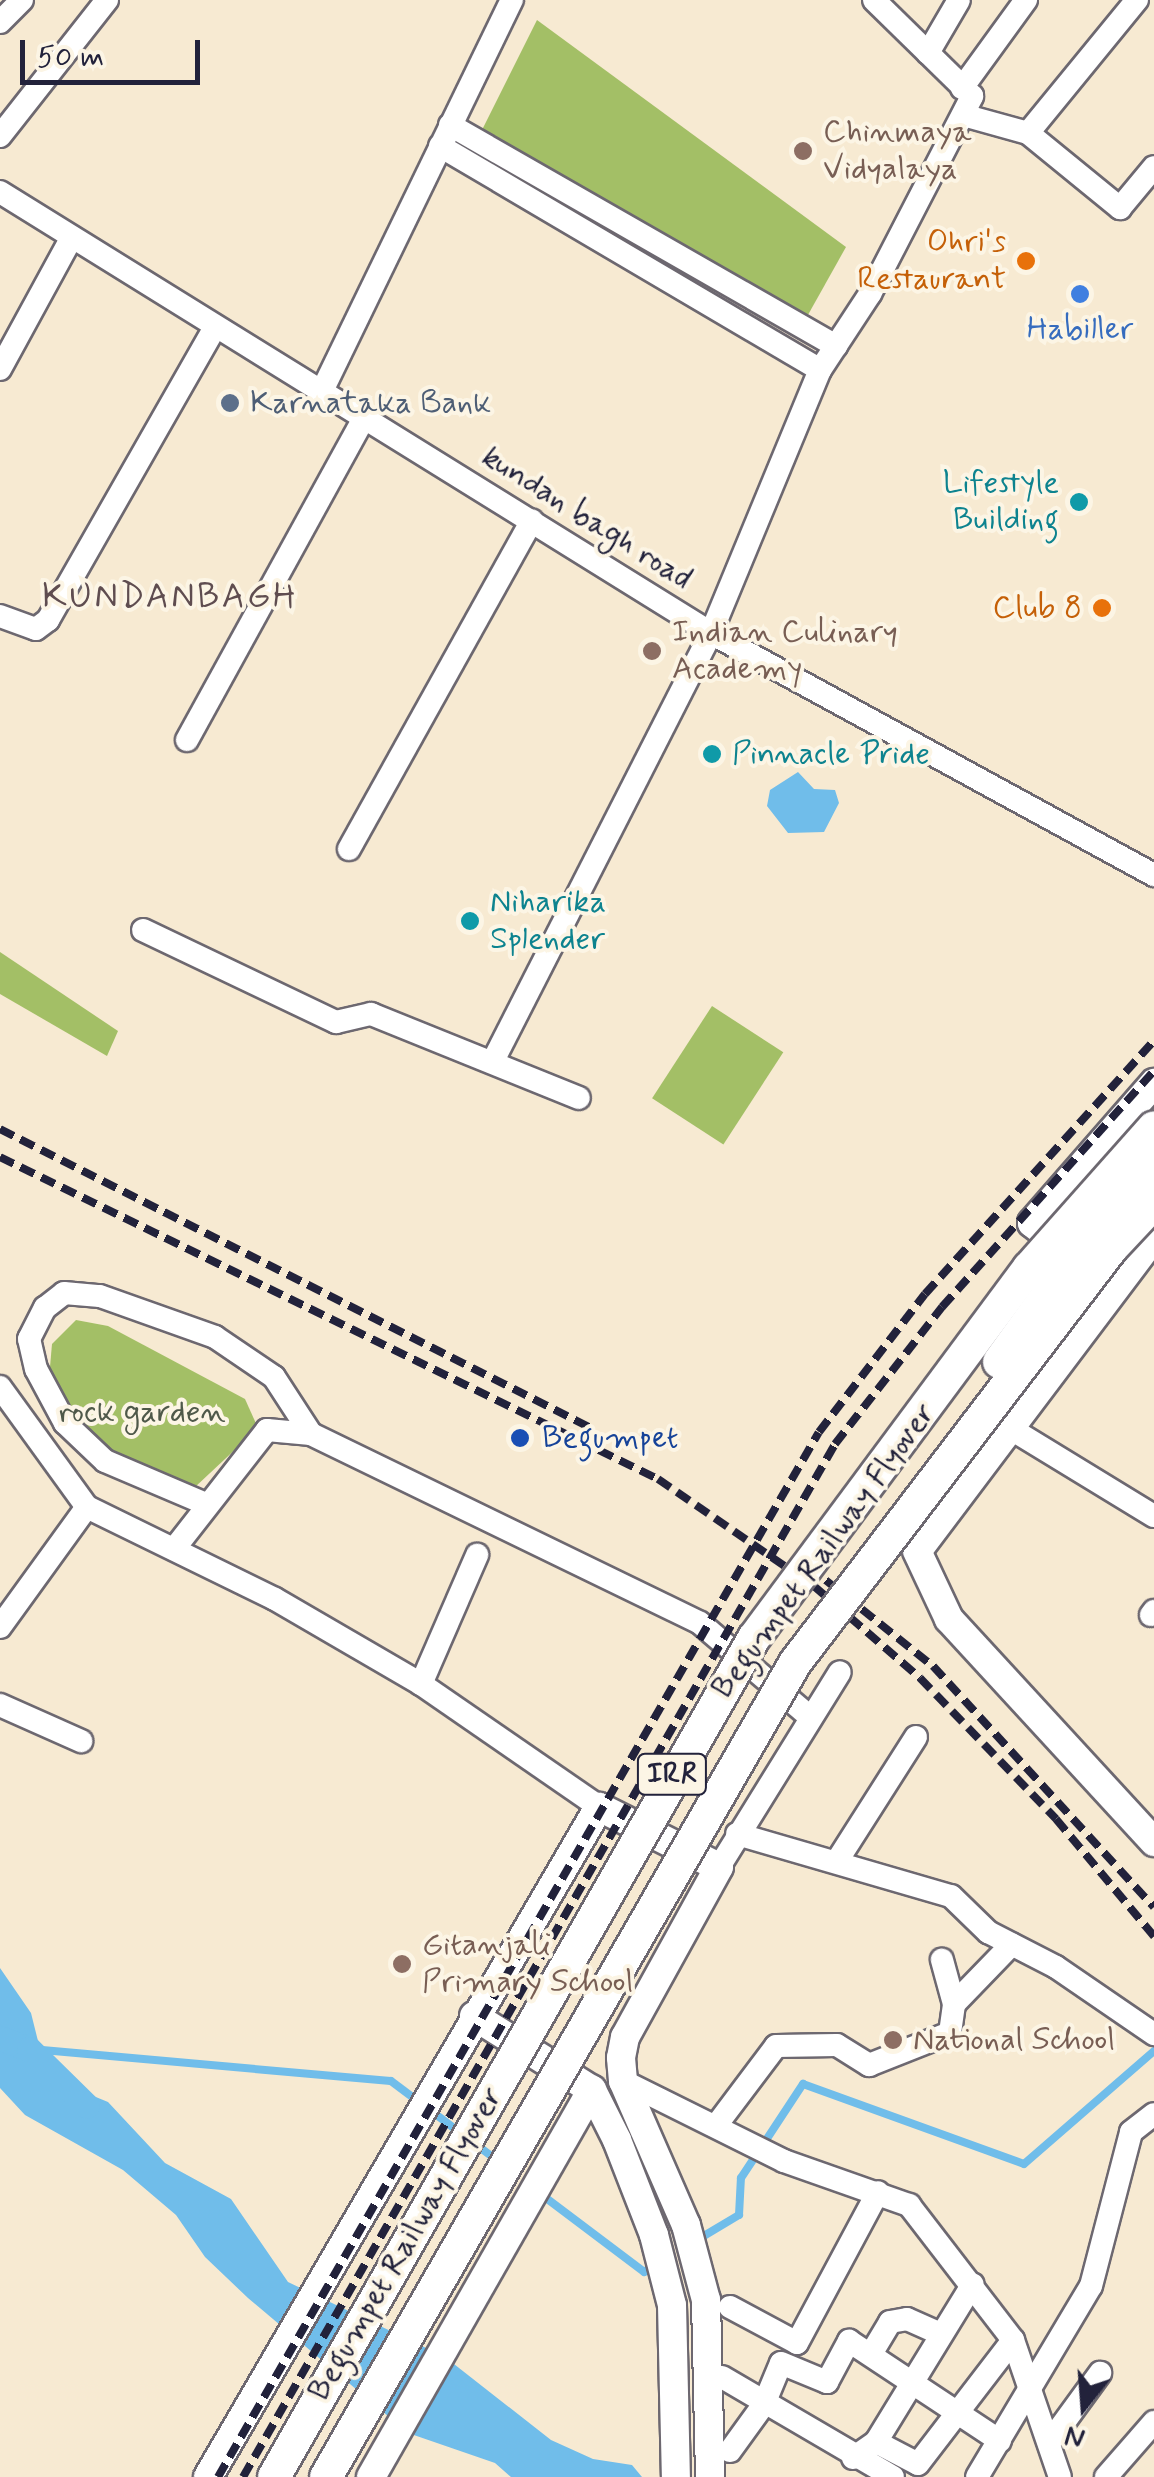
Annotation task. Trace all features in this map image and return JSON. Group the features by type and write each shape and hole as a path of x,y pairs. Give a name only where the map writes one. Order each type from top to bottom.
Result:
{"main road":[{"name":"Begumpet Railway Flyover","path":"274,2477 754,1638 1030,1268 1154,1126"},
{"name":"IRR","path":"917,1499 1033,1310 1154,1166"},
{"name":"Begumpet Railway Flyover","path":"326,2477 736,1757 795,1663 917,1499 1154,1202"}],"street":[{"path":"0,22 22,0"},
{"path":"0,136 107,0"},
{"path":"321,393 512,0"},
{"path":"493,1061 711,634 820,370 972,96 928,53 897,8 874,0"},
{"path":"928,53 959,0"},
{"path":"962,88 1026,0"},
{"path":"1028,133 1137,0"},
{"path":"962,115 1028,133 1120,208 1154,167"},
{"path":"445,136 632,229 836,346"},
{"path":"445,136 620,252 820,370"},
{"name":"kundan bagh road","path":"0,192 711,634 1154,875"},
{"path":"620,252 632,229"},
{"path":"0,369 72,237"},
{"path":"679,287 690,262"},
{"path":"0,616 36,629 48,620 215,327"},
{"path":"188,740 363,420"},
{"path":"349,849 532,520"},
{"path":"143,930 336,1022 370,1014 579,1098"},
{"path":"1112,1286 1032,1223 1154,1083"},
{"path":"1074,1174 1154,1237 1112,1286 917,1551 949,1619 1154,1842"},
{"path":"206,1504 105,1461 65,1423 36,1369 29,1339 45,1308 64,1293 100,1296 215,1337 274,1377 311,1434"},
{"path":"0,1386 87,1507 174,1549 421,1684 600,1808 719,1867"},
{"path":"1008,1427 1154,1516"},
{"path":"174,1549 267,1430 311,1434 700,1623 810,1717"},
{"path":"0,1627 87,1507"},
{"path":"421,1684 477,1556"},
{"path":"710,2477 706,2300 686,2225 623,2080 624,2036 737,1834 840,1672"},
{"path":"0,1705 82,1740"},
{"path":"837,1861 916,1737"},
{"path":"208,2477 454,2050 600,1808"},
{"path":"737,1834 951,1896 988,1932 1151,2031"},
{"path":"954,2004 1012,1944"},
{"path":"718,2123 776,2046 837,2045 869,2066 950,2033 954,2004 942,1960"},
{"path":"474,2016 592,2090 617,2140 654,2235 672,2305 676,2477"},
{"path":"623,2080 718,2123 784,2161 909,2205 1013,2340 1056,2474"},
{"path":"375,2471 592,2090"},
{"path":"976,2477 1091,2286 1131,2132 1154,2114"},
{"path":"730,2307 797,2343 878,2192"},
{"path":"853,2458 876,2442 973,2284"},
{"path":"871,2354 890,2322 907,2320 940,2334"},
{"path":"876,2442 918,2464 1013,2340"},
{"path":"730,2451 764,2404 781,2362 828,2382 850,2342 960,2410 1000,2441"},
{"path":"1049,2443 1100,2374"},
{"path":"722,2378 853,2458 893,2477"},
{"path":"1106,2477 1154,2422"}],"green space":[{"path":"537,20 846,247 804,322 478,138"},
{"path":"0,952 118,1031 107,1056 0,994"},
{"path":"712,1006 783,1052 723,1145 652,1098"},
{"name":"rock garden","path":"76,1320 108,1326 245,1399 258,1428 194,1488 105,1464 48,1390 52,1344"}],"water":[{"path":"798,772 814,789 835,790 839,803 824,832 788,833 767,806 770,790"},
{"path":"0,1968 31,2013 47,2077 108,2102 165,2163 231,2199 288,2282 445,2357 551,2440 593,2459 632,2465 642,2477 511,2477 495,2463 408,2433 248,2298 205,2257 176,2215 123,2170 25,2115 0,2088"}],"waterway":[{"path":"0,2038 29,2049 87,2106"},
{"path":"31,2049 391,2081 419,2102"},
{"path":"697,2240 739,2215 741,2178 803,2084 1024,2164 1154,2051"},
{"path":"430,2110 463,2135"},
{"path":"474,2143 499,2162"},
{"path":"542,2195 644,2272 655,2265"}],"railway":[{"path":"218,2477 819,1432 925,1294 1154,1041"},
{"path":"243,2477 835,1444 942,1307 1154,1071"},
{"path":"0,1129 589,1427"},
{"path":"0,1157 658,1479 815,1587 920,1678 1056,1819 1154,1936"},
{"path":"808,1566 933,1666 1154,1907"}],"place":[{"name":"Chinmaya Vidyalaya","path":"803,151"},
{"name":"Ohri's Restaurant","path":"1026,261"},
{"name":"Habiller","path":"1080,294"},
{"name":"Karnataka Bank","path":"230,403"},
{"name":"Lifestyle Building","path":"1079,502"},
{"name":"Club 8","path":"1102,608"},
{"name":"Indian Culinary Academy","path":"652,651"},
{"name":"Pinnacle Pride","path":"712,754"},
{"name":"Niharika Splender","path":"470,921"},
{"name":"Begumpet","path":"520,1438"},
{"name":"Gitanjali Primary School","path":"402,1964"},
{"name":"National School","path":"893,2040"}],"district":[{"name":"KUNDANBAGH","path":"170,597"}]}
